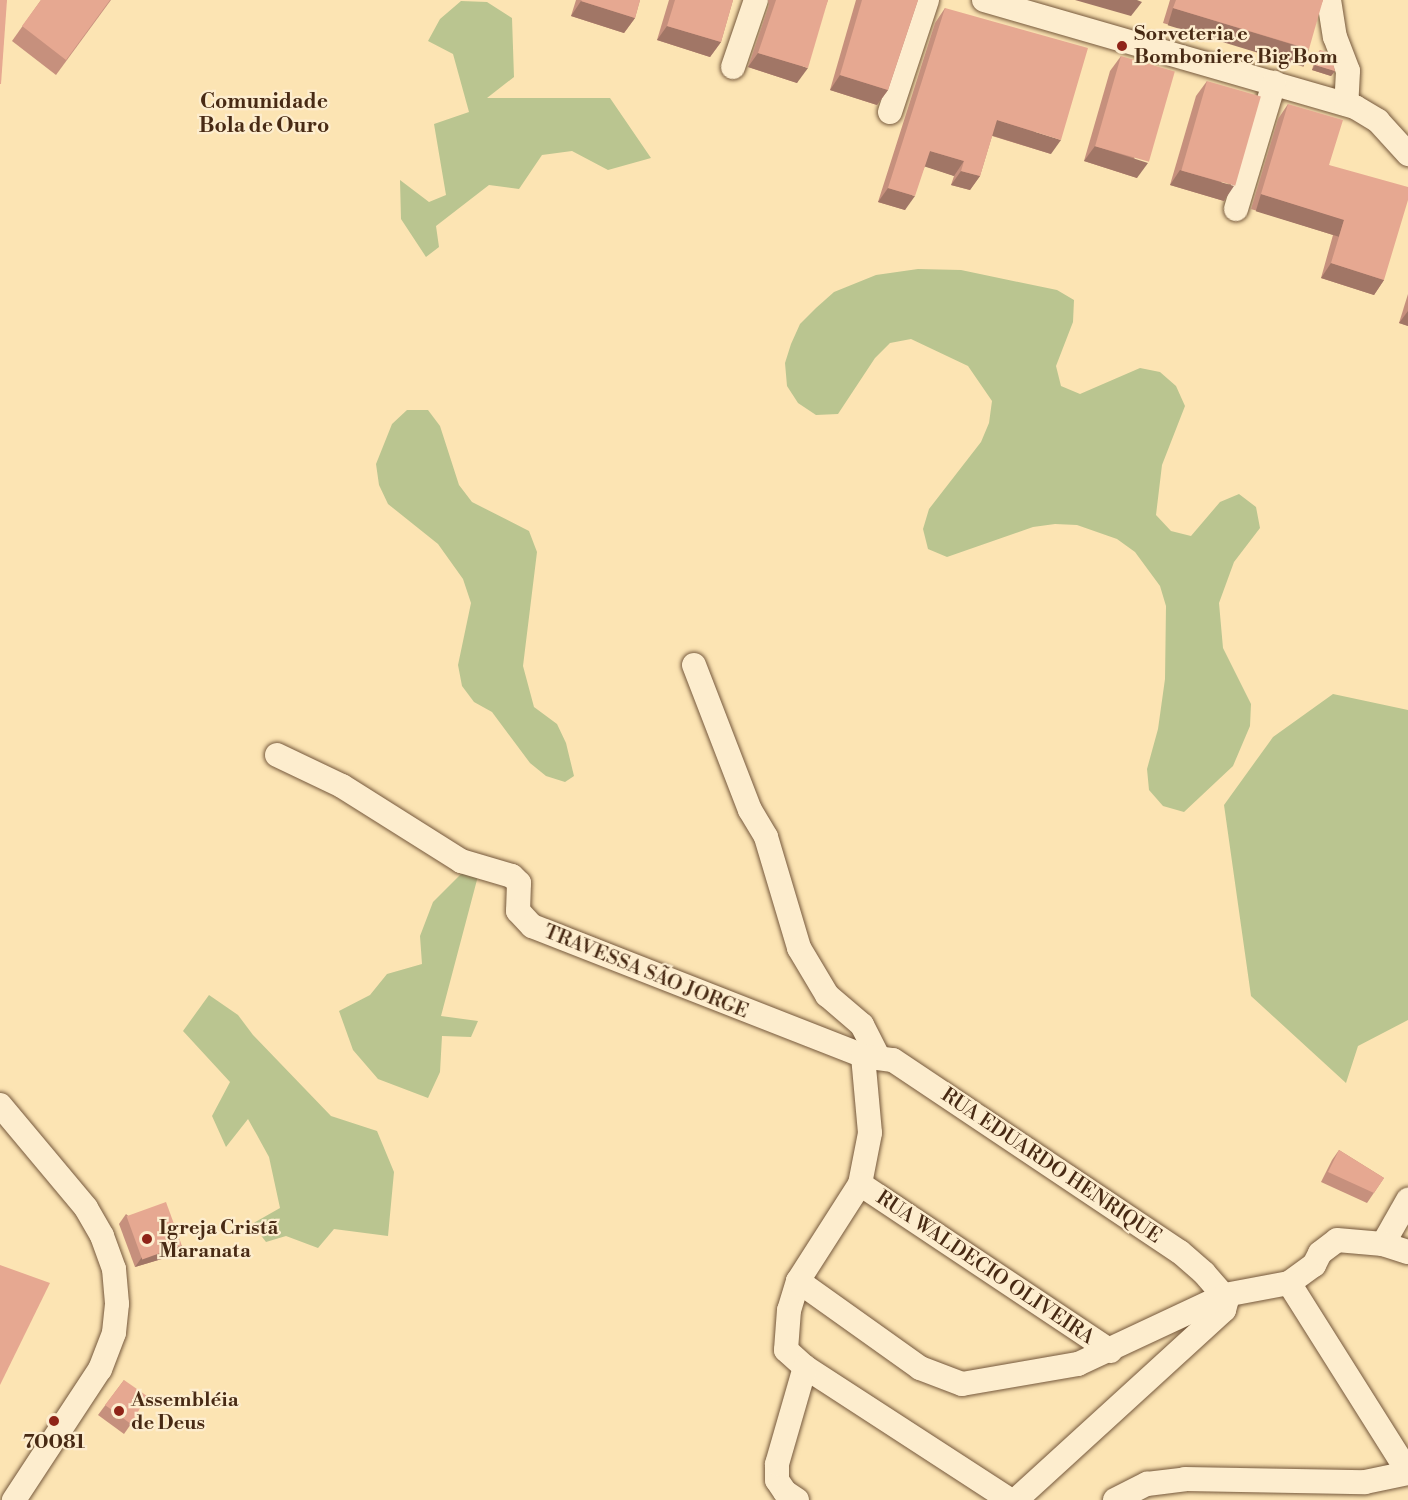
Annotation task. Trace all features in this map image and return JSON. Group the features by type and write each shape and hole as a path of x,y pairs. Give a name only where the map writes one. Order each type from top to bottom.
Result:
{"street":[{"path":"733,67 756,0"},
{"path":"890,112 927,0"},
{"path":"984,0 1062,10 1151,51 1346,104 1378,121 1408,154"},
{"path":"1329,0 1335,36 1348,71 1346,104"},
{"path":"1236,208 1274,83"},
{"path":"694,665 750,810 766,837 800,948 819,985 862,1025 870,1057 870,1134 860,1184 798,1281 789,1311 786,1350 805,1367 1010,1500"},
{"name":"TRAVESSA SÃO JORGE","path":"277,755 342,786 461,861 512,876 519,883 518,911 531,926 870,1057"},
{"name":"RUA EDUARDO HENRIQUE","path":"870,1057 893,1060 1180,1252 1226,1297"},
{"path":"0,1105 86,1208 102,1236 114,1269 117,1304 114,1334 100,1369 14,1500"},
{"name":"RUA WALDECIO OLIVEIRA","path":"860,1184 1110,1351"},
{"path":"1383,1244 1408,1200"},
{"path":"798,1281 920,1368 949,1381 984,1383 1078,1364 1226,1297 1289,1283 1314,1265 1320,1253 1337,1240 1383,1244 1408,1252"},
{"path":"1115,1500 1147,1484 1185,1479 1365,1482 1408,1472 1289,1283"},
{"path":"1016,1500 1211,1324 1224,1310 1226,1297"},
{"path":"797,1500 784,1492 777,1480 777,1464 805,1367"}],"green space":[{"path":"461,1 487,2 512,18 514,77 487,98 610,98 651,158 608,170 572,151 542,155 519,189 489,185 436,226 439,247 426,257 401,219 400,180 429,202 446,195 434,124 469,112 453,54 428,41 440,19"},
{"path":"918,269 961,270 1057,290 1074,300 1073,322 1056,366 1061,386 1080,394 1140,368 1160,372 1176,386 1185,406 1162,465 1156,515 1171,531 1191,536 1220,502 1239,494 1256,507 1260,528 1234,562 1219,603 1223,648 1251,704 1250,726 1233,766 1184,812 1163,806 1149,790 1147,769 1158,729 1165,679 1166,606 1160,586 1135,552 1117,539 1077,525 1055,524 1033,527 947,557 928,549 923,529 929,509 981,442 989,423 992,401 968,366 911,339 890,343 875,358 838,414 816,415 798,403 787,386 785,363 791,344 800,324 816,308 834,292 876,275"},
{"path":"407,410 428,410 440,426 459,485 472,502 529,531 537,552 523,666 534,707 557,724 566,743 574,776 565,782 546,776 530,763 492,712 474,702 462,686 458,665 471,603 463,579 438,544 388,504 379,485 376,464 392,424"},
{"path":"1333,694 1408,710 1408,1020 1358,1046 1346,1083 1251,996 1224,805 1273,737"},
{"path":"463,872 478,876 441,1016 478,1021 471,1037 442,1036 440,1072 428,1098 378,1079 353,1050 339,1011 370,995 387,974 422,964 420,936 433,902"},
{"path":"209,995 238,1015 253,1035 331,1116 377,1131 394,1172 388,1236 334,1229 318,1248 286,1236 266,1242 252,1224 280,1208 269,1157 248,1119 226,1147 212,1116 230,1082 183,1031"}],"building":[{"path":"0,0 7,0 1,84 0,84"},
{"path":"41,0 110,0 66,60 22,26"},
{"path":"582,0 640,0 635,18"},
{"path":"675,0 733,0 721,42 667,26"},
{"path":"776,0 828,0 808,68 758,53"},
{"path":"862,0 918,0 888,90 840,75"},
{"path":"1176,0 1323,0 1309,49 1173,8"},
{"path":"945,8 1088,48 1061,140 997,120 980,176 961,171 964,161 930,151 915,196 888,188"},
{"path":"1320,50 1331,53 1335,71 1315,65"},
{"path":"1121,56 1175,71 1149,162 1095,146"},
{"path":"1207,81 1261,96 1235,186 1181,170"},
{"path":"1288,104 1343,120 1329,165 1408,187 1408,200 1384,280 1331,263 1344,220 1261,194"},
{"path":"1339,1150 1384,1178 1374,1193 1328,1172"},
{"name":"Igreja Cristã Maranata","path":"166,1202 182,1245 142,1260 127,1216"},
{"path":"0,1265 50,1283 0,1385"},
{"path":"124,1380 147,1396 131,1424 105,1405"}],"place":[{"name":"Sorveteria e Bomboniere Big Bom","path":"1122,46"},
{"name":"Igreja Cristã Maranata","path":"147,1239"},
{"name":"Assembléia de Deus","path":"119,1411"},
{"name":"70081","path":"54,1421"}],"district":[{"name":"Comunidade Bola de Ouro","path":"264,114"}]}
